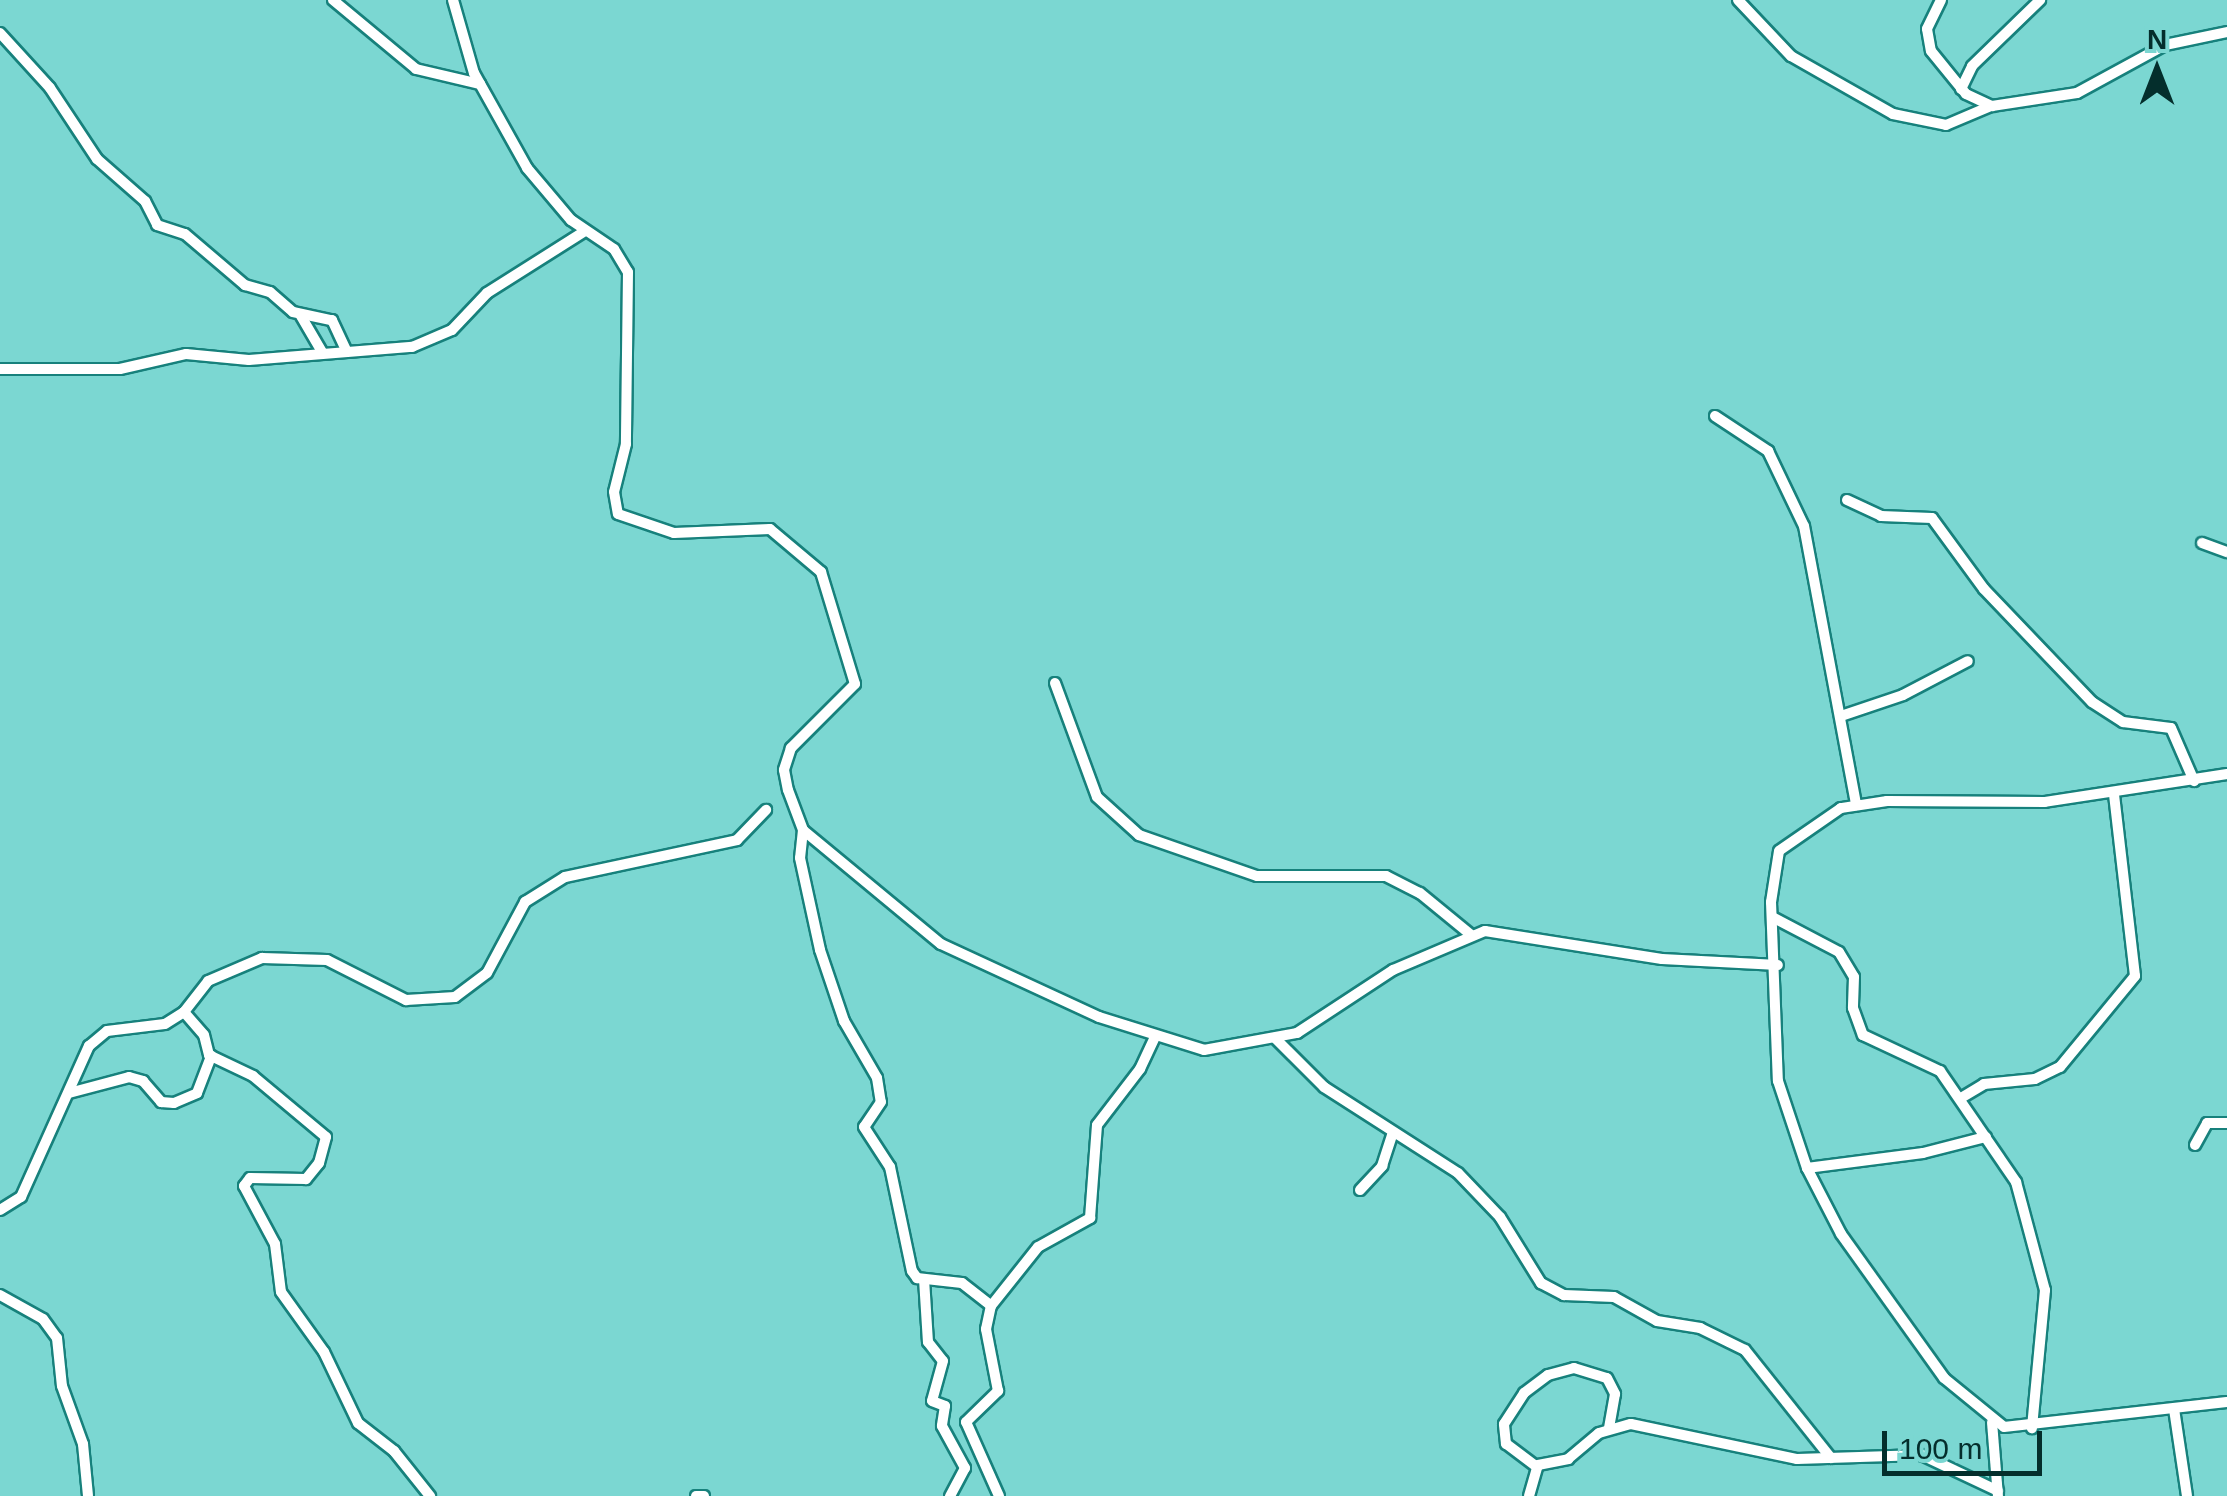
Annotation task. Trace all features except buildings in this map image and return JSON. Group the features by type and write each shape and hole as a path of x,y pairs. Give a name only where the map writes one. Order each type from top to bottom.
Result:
{"street":[{"path":"333,0 416,69 480,84"},
{"path":"453,0 480,84 527,168 586,231 614,250 629,281 626,444 614,492 618,514 674,532 770,529 827,582 855,684 814,719 787,758 784,779 803,830 800,858 820,950 844,1021 877,1078 881,1102 864,1127 890,1166 908,1260 924,1279 928,1342 943,1361 932,1401 946,1408 941,1422 966,1468 950,1496"},
{"path":"1738,0 1791,56 1893,114 1946,125 1992,106 2077,93 2165,45 2227,32"},
{"path":"1941,0 1927,38 1961,89 1992,106"},
{"path":"1961,89 1974,64 2040,0"},
{"path":"0,33 50,88 97,159 145,200 157,225 185,234 246,286 268,290 301,316 322,352"},
{"path":"0,370 120,369 186,354 250,360 412,347 440,336 487,293 586,231"},
{"path":"301,316 332,320 346,350"},
{"path":"1715,416 1768,450 1799,515 1856,804"},
{"path":"1847,500 1880,516 1932,518 1984,590 2092,702 2123,722 2171,728 2194,781"},
{"path":"2202,543 2227,552"},
{"path":"1840,716 1903,695 1968,661"},
{"path":"1056,683 1097,797 1139,835 1257,876 1386,876 1420,894 1470,934"},
{"path":"2227,774 2045,802 1856,804 1826,816 1779,851 1772,870 1778,965 1778,1081 1807,1168 1830,1216 1913,1339 1992,1422 2032,1428 2227,1402"},
{"path":"1961,1098 1984,1084 2035,1078 2060,1067 2135,976 2114,794"},
{"path":"0,1210 22,1198 93,1038 124,1026 165,1024 184,1012 228,968 282,957 347,966 406,1000 455,998 487,972 525,902 565,877 737,840 766,810"},
{"path":"803,830 941,944 1155,1038 1204,1050 1275,1038 1308,1027 1376,979 1470,934 1580,942 1680,961 1778,965"},
{"path":"1774,918 1828,942 1845,959 1863,1034 1934,1065 1961,1098 2024,1201 2045,1290 2032,1428"},
{"path":"184,1012 211,1056 253,1076 326,1136 319,1163 306,1179 250,1178 244,1186 275,1244 282,1292 324,1352 358,1423 394,1451 430,1496"},
{"path":"998,1496 966,1422 998,1390 986,1328 991,1306 1038,1247 1090,1218 1098,1124 1155,1038"},
{"path":"1275,1038 1299,1068 1392,1135 1458,1173 1500,1216 1534,1273 1554,1291 1614,1297 1657,1321 1708,1331 1751,1354 1831,1458"},
{"path":"68,1093 129,1077 143,1081 161,1102 182,1101 197,1093 211,1056"},
{"path":"2195,1144 2207,1123 2227,1123"},
{"path":"1360,1190 1382,1166 1392,1135"},
{"path":"1807,1168 1923,1153 1986,1137"},
{"path":"924,1279 962,1283 991,1306"},
{"path":"0,1295 43,1318 58,1338 62,1386 84,1444 88,1496"},
{"path":"1536,1467 1506,1444 1504,1424 1524,1393 1548,1375 1574,1368 1607,1378 1616,1394 1609,1428"},
{"path":"2174,1409 2187,1496"},
{"path":"1992,1422 1998,1494"},
{"path":"1536,1467 1568,1459 1609,1428 1632,1424 1770,1455 1922,1455 1998,1494"},
{"path":"1529,1496 1536,1467"},
{"path":"696,1496 704,1496"}]}
